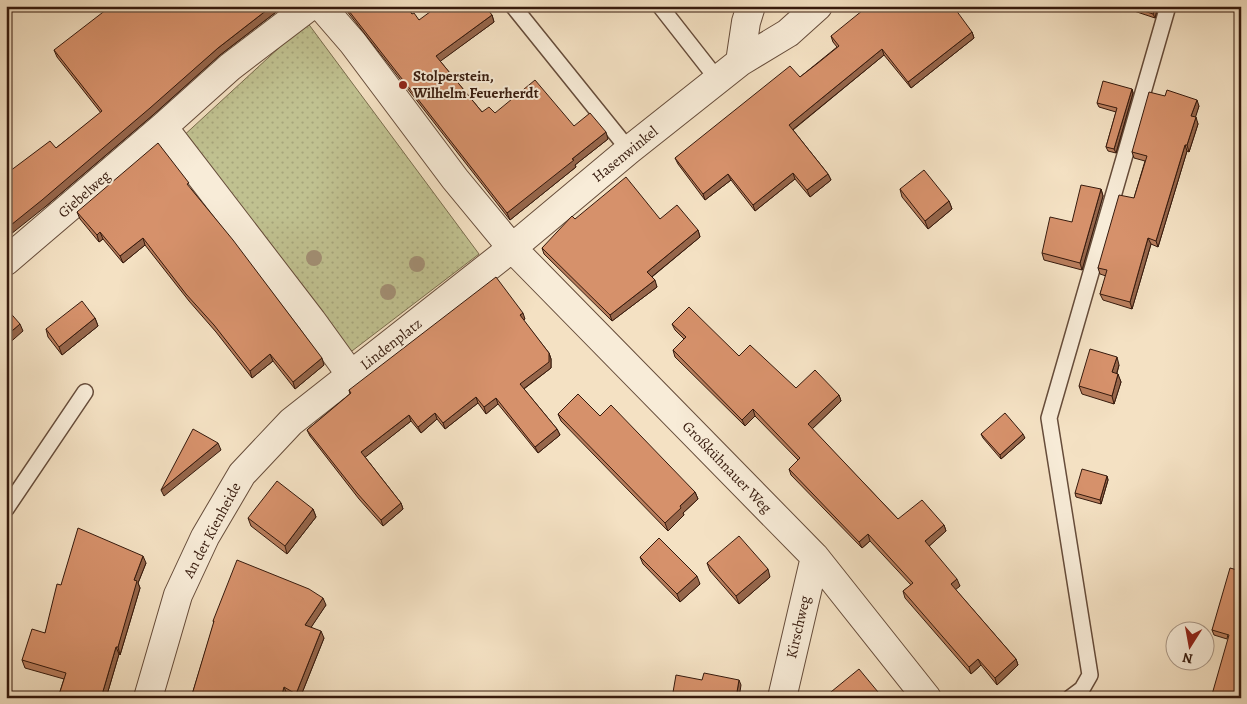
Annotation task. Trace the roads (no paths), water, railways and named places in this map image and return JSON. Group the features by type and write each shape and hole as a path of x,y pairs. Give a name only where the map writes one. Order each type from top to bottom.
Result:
{"street":[{"path":"163,127 230,67 310,6"},
{"path":"321,6 353,43 455,179 512,248"},
{"path":"740,62 746,22 751,6"},
{"name":"Hasenwinkel","path":"512,248 629,150 740,62 788,33 818,6"},
{"name":"Giebelweg","path":"6,261 163,127"},
{"name":"Lindenplatz","path":"163,127 312,321 351,375 512,248"},
{"name":"Großkühnauer Weg","path":"512,248 815,557 927,698"},
{"name":"An der Kienheide","path":"148,698 178,594 205,537 242,474 291,422 351,375"},
{"name":"Kirschweg","path":"782,698 815,557"}],"lane":[{"path":"513,6 629,150"},
{"path":"660,6 718,80"},
{"path":"1070,698 1082,690 1090,675 1049,418 1168,6"},
{"path":"6,509 85,392"}],"place":[{"name":"Stolperstein, Wilhelm Feuerherdt","path":"403,85"}]}
